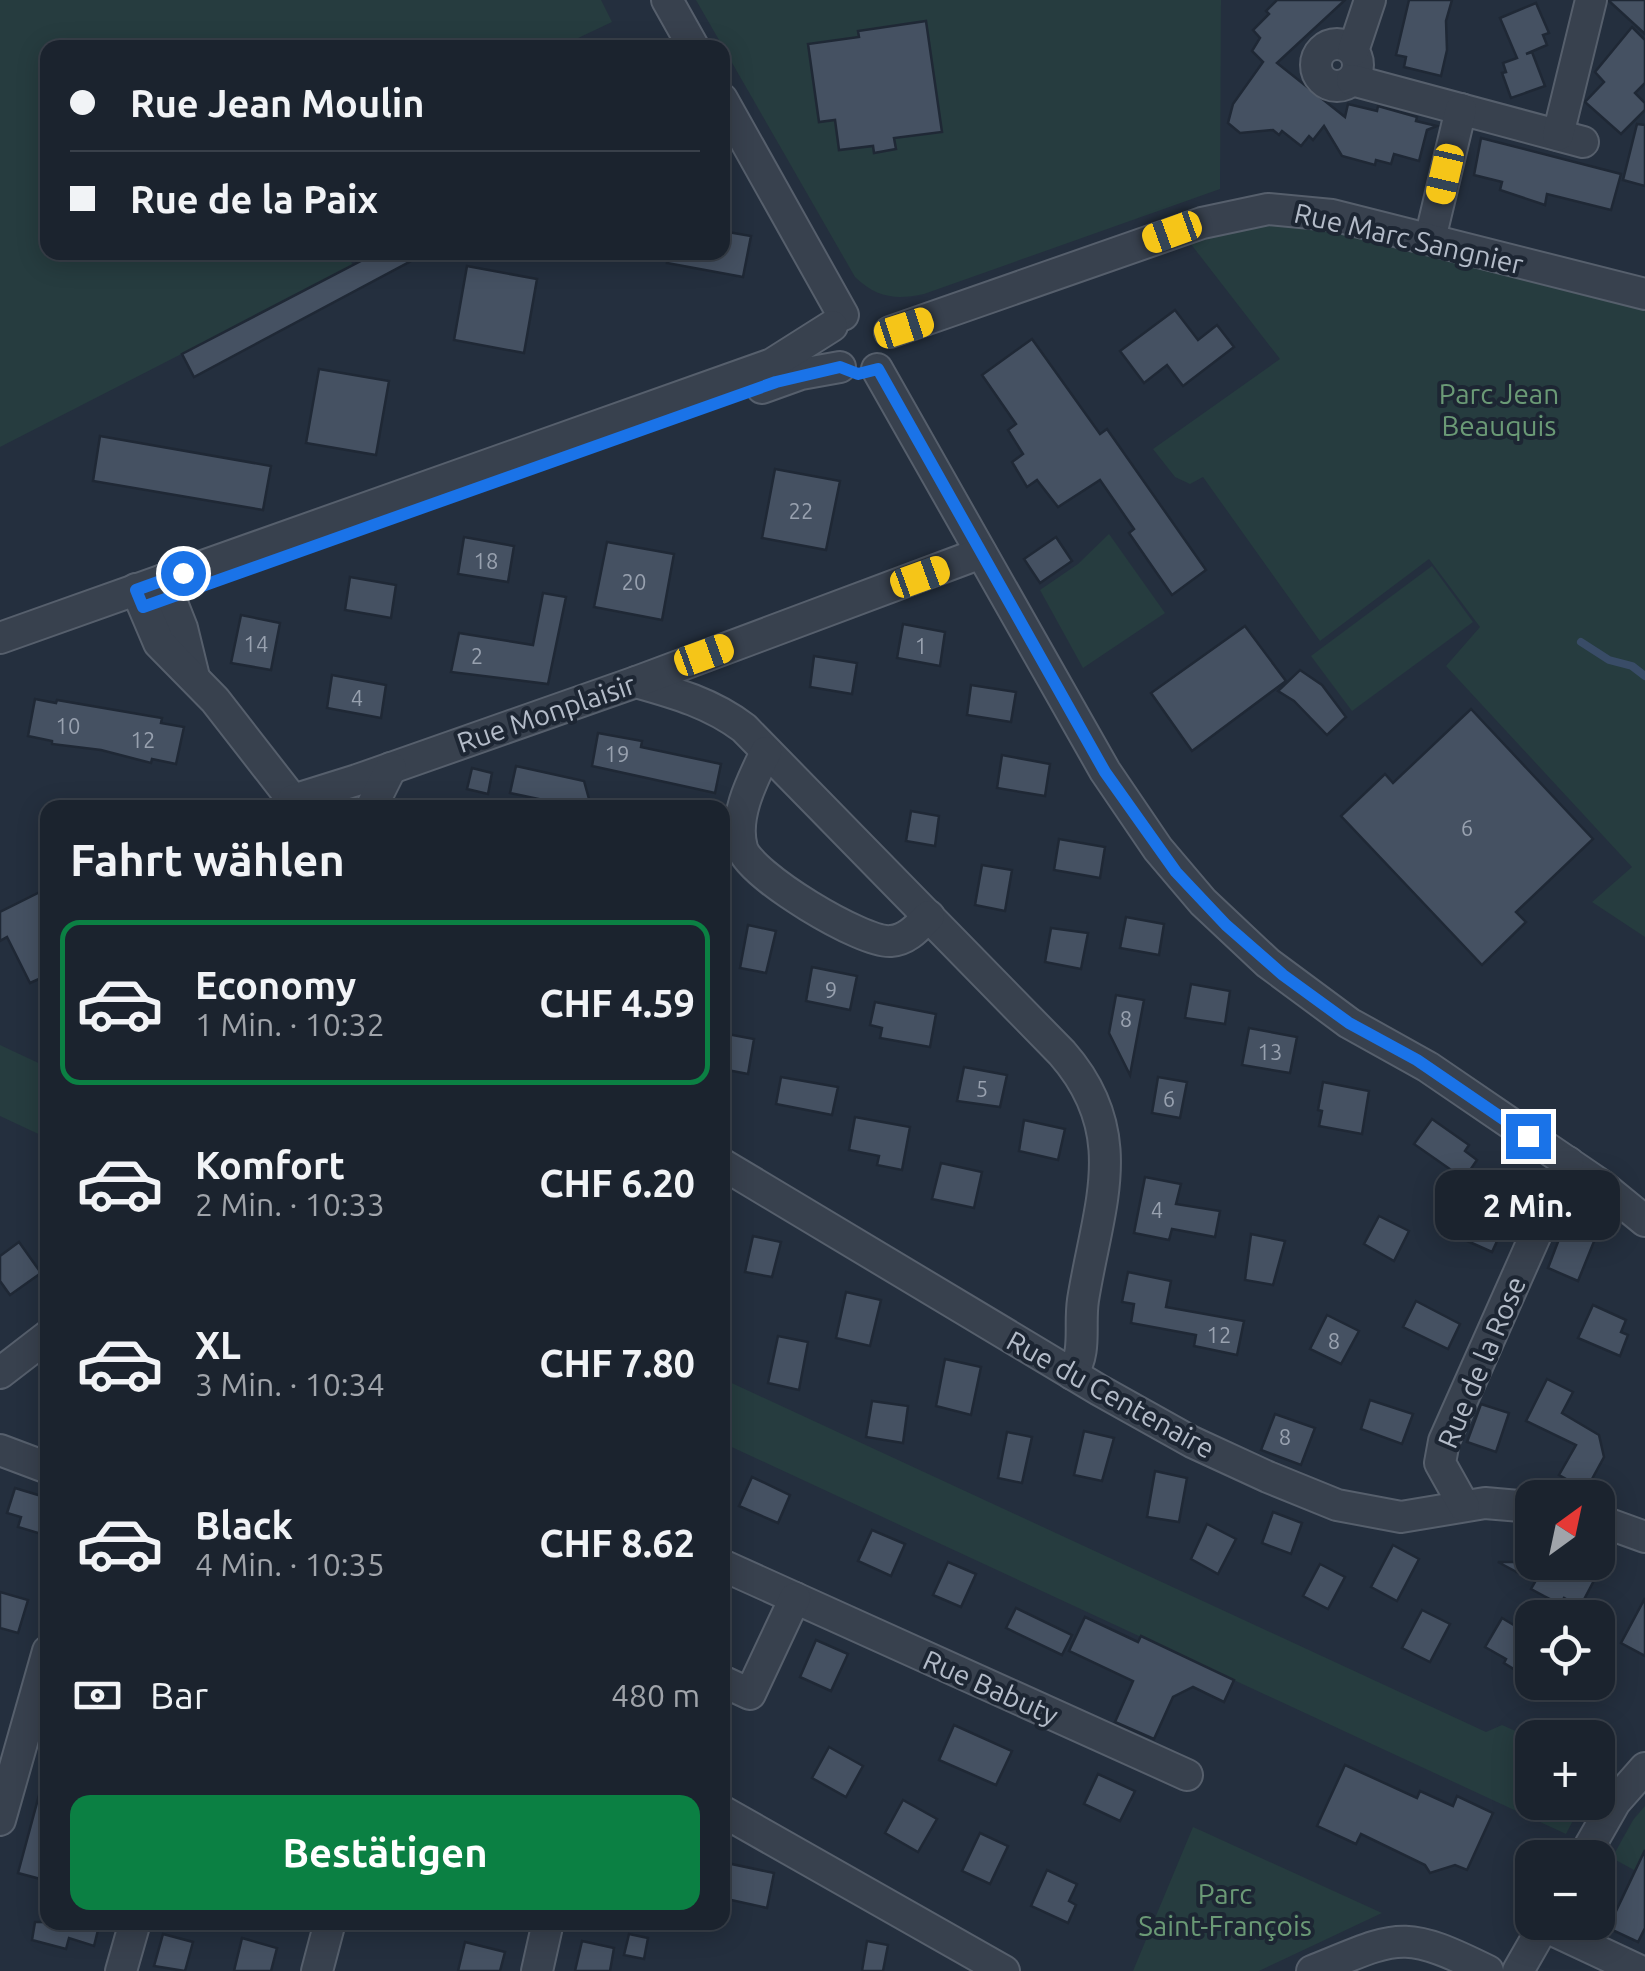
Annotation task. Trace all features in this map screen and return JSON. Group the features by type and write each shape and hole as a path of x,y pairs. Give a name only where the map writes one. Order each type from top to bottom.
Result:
{"street":[{"path":"667,0 690,40"},
{"path":"1370,0 1353,66 1461,109 1571,139 1592,0"},
{"path":"1430,239 1461,109"},
{"path":"730,114 838,320"},
{"name":"Rue Marc Sangnier","path":"890,332 1172,232 1252,210 1316,212 1645,294"},
{"path":"0,657 153,593 772,364 838,320 854,311 871,312 890,332 890,352 878,369 858,374 840,367 829,351 828,338 838,320"},
{"path":"0,638 153,593 776,382 840,367"},
{"path":"878,369 1116,788 1158,850 1210,909 1268,963 1349,1023 1417,1060 1568,1162 1645,1221"},
{"name":"Rue Monplaisir","path":"307,800 981,554"},
{"path":"153,593 159,643 194,677 293,800"},
{"path":"636,682 674,692 725,714 929,916 1071,1063 1090,1090 1104,1131 1106,1163 1080,1318 1082,1354 1072,1374"},
{"path":"766,752 749,787 741,830 744,854 755,867 821,911 875,939 896,940 915,930 929,916"},
{"path":"375,800 392,768"},
{"name":"Rue de la Rose","path":"1464,1506 1440,1463 1444,1441 1568,1162"},
{"name":"Rue du Centenaire","path":"730,1169 1072,1374 1202,1447 1337,1504 1401,1517 1485,1503 1515,1506"},
{"path":"0,1373 40,1342"},
{"path":"0,1450 40,1465"},
{"path":"1615,1526 1645,1536"},
{"name":"Rue Babuty","path":"730,1569 1187,1775"},
{"path":"730,1685 750,1694 795,1598"},
{"path":"0,1820 40,1679"},
{"path":"1594,1840 1619,1796 1645,1768"},
{"path":"730,1816 1004,1971"},
{"path":"121,1971 132,1930"},
{"path":"317,1971 328,1930"},
{"path":"538,1971 546,1930"},
{"path":"1312,1971 1377,1944 1409,1940 1437,1947 1488,1971"},
{"path":"1518,1971 1536,1940"},
{"path":"1577,1940 1640,1971"}],"green space":[{"path":"0,0 601,0 612,22 574,40 40,40 40,260 350,260 353,266 0,447"},
{"path":"696,0 1221,0 1220,189 924,294 896,297 879,293 855,277 730,59 730,40 719,40"},
{"name":"Parc Jean Beauquis","path":"1253,210 1645,294 1645,937 1592,902 1632,867 1446,666 1480,627 1429,559 1320,641 1203,477 1190,484 1175,477 1153,449 1280,359 1180,230"},
{"path":"1109,534 1165,613 1083,668 1040,590 1078,564"},
{"path":"1432,566 1473,622 1352,711 1311,656"},
{"path":"0,1045 40,1064 40,1135 0,1116"},
{"path":"730,1382 1486,1732 1502,1725 1515,1731 1515,1810 730,1446"},
{"path":"1645,1806 1645,1876 1615,1860 1633,1820"},
{"path":"1536,1820 1573,1820 1566,1834"},
{"name":"Parc Saint-François","path":"1193,1827 1382,1913 1259,1971 1133,1971"}],"building":[{"path":"1277,0 1345,0 1277,63 1345,117 1348,104 1377,111 1378,106 1437,126 1427,130 1419,161 1394,154 1391,164 1376,160 1375,165 1342,156 1324,126 1313,140 1309,136 1301,146 1282,131 1279,135 1273,130 1240,133 1228,123 1233,104 1263,62 1252,51 1260,38 1253,30"},
{"path":"1409,0 1452,0 1441,76 1404,67 1406,57 1396,55"},
{"path":"1645,0 1645,34 1609,1"},
{"path":"1536,3 1549,33 1543,35 1547,45 1526,54 1532,52 1545,86 1511,98 1502,73 1506,72 1503,63 1517,58 1500,18"},
{"path":"926,21 942,132 894,138 896,149 874,153 873,146 839,150 835,120 819,122 808,44 859,37 858,31"},
{"path":"1632,27 1645,40 1645,83 1635,93 1645,103 1645,110 1621,134 1585,102 1604,82 1595,72"},
{"path":"1637,124 1645,125 1645,186 1623,180"},
{"path":"1481,138 1621,174 1611,210 1547,194 1545,205 1500,190 1502,182 1474,175"},
{"path":"730,232 751,236 743,277 667,263 730,260"},
{"path":"363,260 413,260 194,377 182,354"},
{"path":"467,266 537,279 524,353 454,340"},
{"path":"1175,310 1198,340 1217,325 1234,347 1183,386 1167,365 1144,383 1120,351"},
{"path":"1032,339 1100,434 1107,429 1206,570 1172,595 1129,533 1134,529 1100,480 1058,507 1037,480 1027,487 1012,462 1023,454 1008,430 1016,424 982,375"},
{"path":"319,369 389,381 376,455 306,443"},
{"path":"100,436 271,466 263,510 93,481"},
{"path":"775,469 840,481 826,550 762,538"},
{"path":"464,537 514,546 508,582 458,574"},
{"path":"1056,537 1072,561 1040,583 1024,559"},
{"path":"607,542 674,554 662,620 594,607"},
{"path":"350,577 396,585 391,618 345,610"},
{"path":"543,593 566,597 548,684 451,672 459,633 533,645"},
{"path":"241,615 280,623 271,670 231,663"},
{"path":"903,624 945,632 940,666 897,658"},
{"path":"1245,626 1286,681 1192,751 1151,693"},
{"path":"814,656 857,663 852,694 810,687"},
{"path":"1300,670 1322,685 1346,717 1327,735 1294,701 1278,691"},
{"path":"332,675 386,685 381,718 327,708"},
{"path":"971,685 1016,692 1011,722 967,715"},
{"path":"35,699 162,718 161,723 184,727 176,764 152,759 151,763 28,736"},
{"path":"1471,709 1593,839 1516,912 1526,922 1482,965 1341,816 1385,774 1393,783"},
{"path":"598,733 642,741 641,747 721,764 715,793 592,766"},
{"path":"1002,755 1050,764 1045,796 997,788"},
{"path":"516,766 584,781 589,799 543,800 510,793"},
{"path":"472,768 492,773 488,794 467,789"},
{"path":"911,811 939,816 935,846 906,841"},
{"path":"1059,839 1105,847 1100,878 1054,870"},
{"path":"982,865 1012,870 1005,911 975,905"},
{"path":"40,892 40,979 30,983 7,937 0,941 0,912"},
{"path":"1126,917 1164,924 1159,955 1120,948"},
{"path":"748,925 776,931 766,973 740,968"},
{"path":"1051,928 1088,933 1081,969 1045,962"},
{"path":"812,967 857,976 850,1010 806,1001"},
{"path":"1191,984 1230,991 1225,1024 1185,1018"},
{"path":"1116,995 1144,1000 1130,1075 1109,1033"},
{"path":"875,1002 936,1014 930,1047 880,1038 882,1028 870,1025"},
{"path":"1249,1028 1297,1037 1290,1073 1242,1065"},
{"path":"730,1034 754,1039 748,1074 730,1071"},
{"path":"964,1067 1007,1075 1000,1107 957,1101"},
{"path":"781,1077 838,1087 832,1115 776,1104"},
{"path":"1158,1077 1187,1082 1180,1118 1152,1113"},
{"path":"1323,1082 1369,1091 1362,1134 1319,1126"},
{"path":"855,1117 910,1127 902,1170 877,1165 879,1156 849,1150"},
{"path":"1432,1119 1469,1145 1465,1151 1477,1160 1464,1179 1414,1144"},
{"path":"1024,1120 1065,1129 1058,1160 1019,1151"},
{"path":"941,1163 982,1172 974,1208 932,1199"},
{"path":"1145,1177 1181,1184 1176,1204 1220,1211 1215,1237 1172,1229 1169,1240 1134,1233"},
{"path":"1469,1208 1505,1224 1492,1252 1456,1236"},
{"path":"1379,1216 1409,1231 1394,1261 1364,1244"},
{"path":"1564,1226 1595,1239 1578,1281 1548,1268"},
{"path":"1251,1234 1285,1241 1273,1285 1245,1280"},
{"path":"753,1236 781,1242 772,1277 745,1272"},
{"path":"19,1242 40,1274 10,1295 0,1281 0,1256"},
{"path":"1128,1272 1171,1281 1166,1307 1244,1321 1237,1355 1194,1346 1196,1335 1131,1323 1134,1304 1122,1302"},
{"path":"846,1292 881,1300 870,1346 836,1338"},
{"path":"1416,1301 1460,1324 1448,1349 1403,1327"},
{"path":"1593,1305 1626,1320 1621,1332 1628,1335 1620,1356 1578,1338"},
{"path":"1327,1315 1359,1331 1341,1364 1310,1349"},
{"path":"778,1336 808,1342 799,1390 768,1383"},
{"path":"945,1359 981,1367 971,1415 936,1406"},
{"path":"1547,1379 1573,1392 1562,1413 1599,1435 1604,1457 1591,1480 1568,1480 1559,1475 1576,1445 1526,1421"},
{"path":"1370,1400 1413,1414 1402,1444 1361,1429"},
{"path":"872,1401 908,1406 903,1443 866,1437"},
{"path":"1481,1404 1509,1413 1496,1452 1467,1442"},
{"path":"1275,1414 1315,1428 1301,1465 1261,1450"},
{"path":"1084,1431 1114,1438 1102,1481 1074,1475"},
{"path":"1007,1432 1032,1437 1022,1483 998,1478"},
{"path":"1155,1471 1187,1478 1179,1522 1147,1517"},
{"path":"752,1477 790,1495 778,1523 739,1506"},
{"path":"15,1488 40,1496 40,1534 18,1527 21,1517 7,1513"},
{"path":"1273,1512 1302,1523 1291,1554 1262,1543"},
{"path":"1207,1524 1236,1539 1218,1574 1191,1559"},
{"path":"872,1530 905,1544 891,1576 858,1561"},
{"path":"1393,1545 1419,1559 1397,1601 1371,1587"},
{"path":"948,1562 976,1574 961,1607 933,1595"},
{"path":"1498,1562 1515,1562 1515,1571"},
{"path":"1320,1564 1345,1577 1328,1609 1303,1596"},
{"path":"1531,1580 1594,1580 1584,1600 1552,1600 1531,1589 1535,1582"},
{"path":"0,1592 28,1600 18,1633 0,1628"},
{"path":"1645,1598 1645,1656 1621,1643"},
{"path":"1016,1608 1072,1635 1062,1655 1006,1628"},
{"path":"1422,1610 1450,1624 1430,1662 1402,1648"},
{"path":"1085,1617 1138,1642 1141,1636 1234,1680 1224,1702 1193,1687 1173,1697 1154,1739 1115,1722 1133,1681 1069,1651"},
{"path":"1502,1618 1515,1626 1515,1670 1504,1663 1506,1659 1485,1647"},
{"path":"816,1640 848,1654 831,1691 800,1677"},
{"path":"954,1725 1012,1751 996,1785 939,1760"},
{"path":"829,1747 863,1766 846,1797 812,1778"},
{"path":"1345,1765 1417,1798 1420,1791 1453,1806 1457,1796 1493,1813 1467,1870 1455,1865 1430,1873 1425,1865 1361,1834 1356,1844 1317,1826"},
{"path":"1098,1774 1135,1791 1120,1821 1084,1804"},
{"path":"40,1792 40,1879 18,1873"},
{"path":"903,1800 937,1819 918,1852 885,1833"},
{"path":"980,1833 1008,1846 990,1884 962,1871"},
{"path":"1645,1850 1645,1928 1638,1942 1615,1931 1615,1913"},
{"path":"730,1864 774,1873 767,1908 730,1900"},
{"path":"1047,1870 1077,1884 1069,1901 1076,1905 1068,1923 1031,1906"},
{"path":"35,1922 40,1922 40,1930 98,1930 94,1946 69,1938 66,1949 32,1940"},
{"path":"163,1934 193,1942 185,1971 154,1966"},
{"path":"629,1934 648,1938 644,1959 624,1955"},
{"path":"242,1938 277,1948 271,1971 234,1971"},
{"path":"582,1941 614,1948 610,1971 575,1971"},
{"path":"867,1941 888,1945 883,1971 862,1971"},
{"path":"465,1942 505,1952 500,1971 458,1971"}],"waterway":[{"path":"1581,642 1645,676"}],"route":[{"path":"183,573 136,590 143,607 776,382 840,367 858,374 878,369 1105,772 1176,872 1226,925 1283,975 1370,1037 1417,1060 1528,1136"}]}
